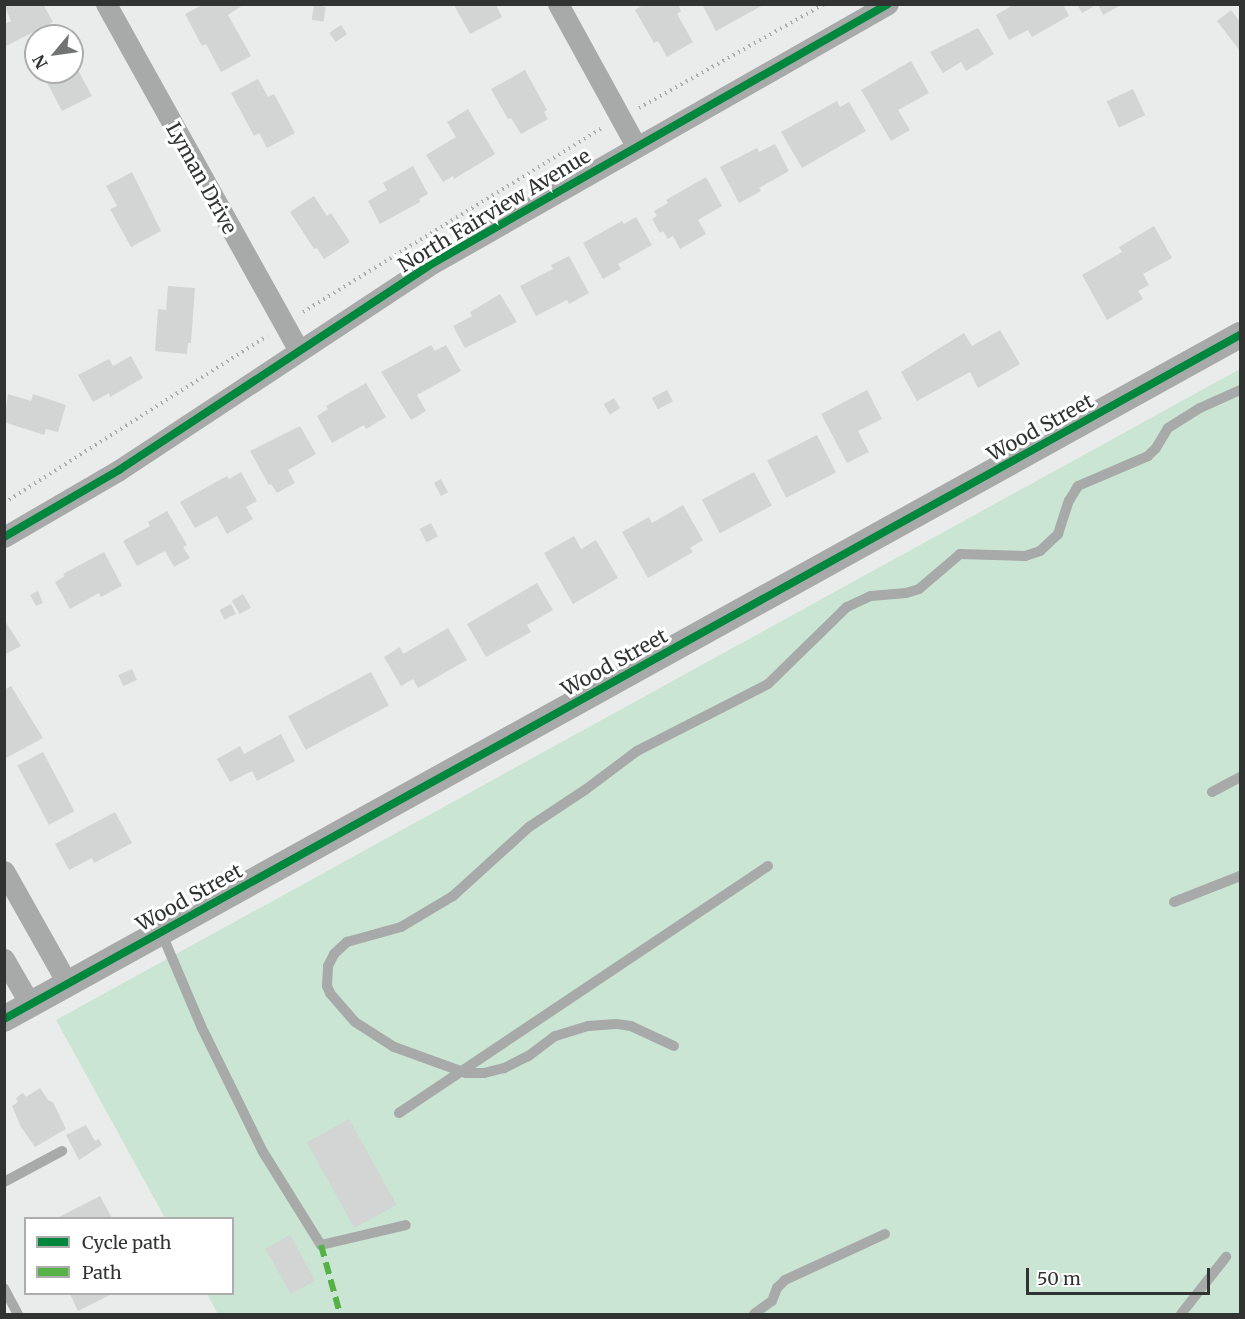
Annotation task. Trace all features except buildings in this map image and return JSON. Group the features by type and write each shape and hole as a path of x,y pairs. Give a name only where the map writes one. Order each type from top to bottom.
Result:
{"street":[{"name":"Lyman Drive","path":"106,4 299,351"},
{"path":"558,4 636,146"},
{"name":"North Fairview Avenue","path":"4,537 119,470 428,266 888,4"},
{"name":"Wood Street","path":"4,1019 1240,335"},
{"path":"4,871 67,983"},
{"path":"4,959 30,1004"}],"lane":[{"path":"674,1046 631,1026 616,1024 588,1026 555,1036 528,1056 504,1068 476,1074 461,1071 394,1047 346,1015 327,986 327,966 334,954 347,942 401,927 428,913 453,896 538,819 585,790 637,751 768,684 847,607 879,594 906,593 919,589 960,554 1025,556 1040,551 1058,534 1069,501 1078,486 1148,456 1156,448 1168,428 1200,408 1240,390"},
{"path":"1212,792 1240,777"},
{"path":"399,1113 768,866"},
{"path":"1174,902 1240,876"},
{"path":"161,932 201,1026 263,1152 321,1245 406,1225"},
{"path":"4,1182 62,1150"},
{"path":"754,1314 772,1301 777,1288 785,1280 885,1234"},
{"path":"1181,1314 1226,1257"},
{"path":"4,1288 18,1314"}],"green space":[{"path":"1240,369 1240,1314 218,1314 208,1295 234,1295 234,1217 164,1217 56,1020"}],"marked path":[{"path":"321,1245 340,1314"}],"cycle path":[{"path":"4,537 119,470 428,266 888,4"},
{"path":"4,1019 1240,335"}]}
